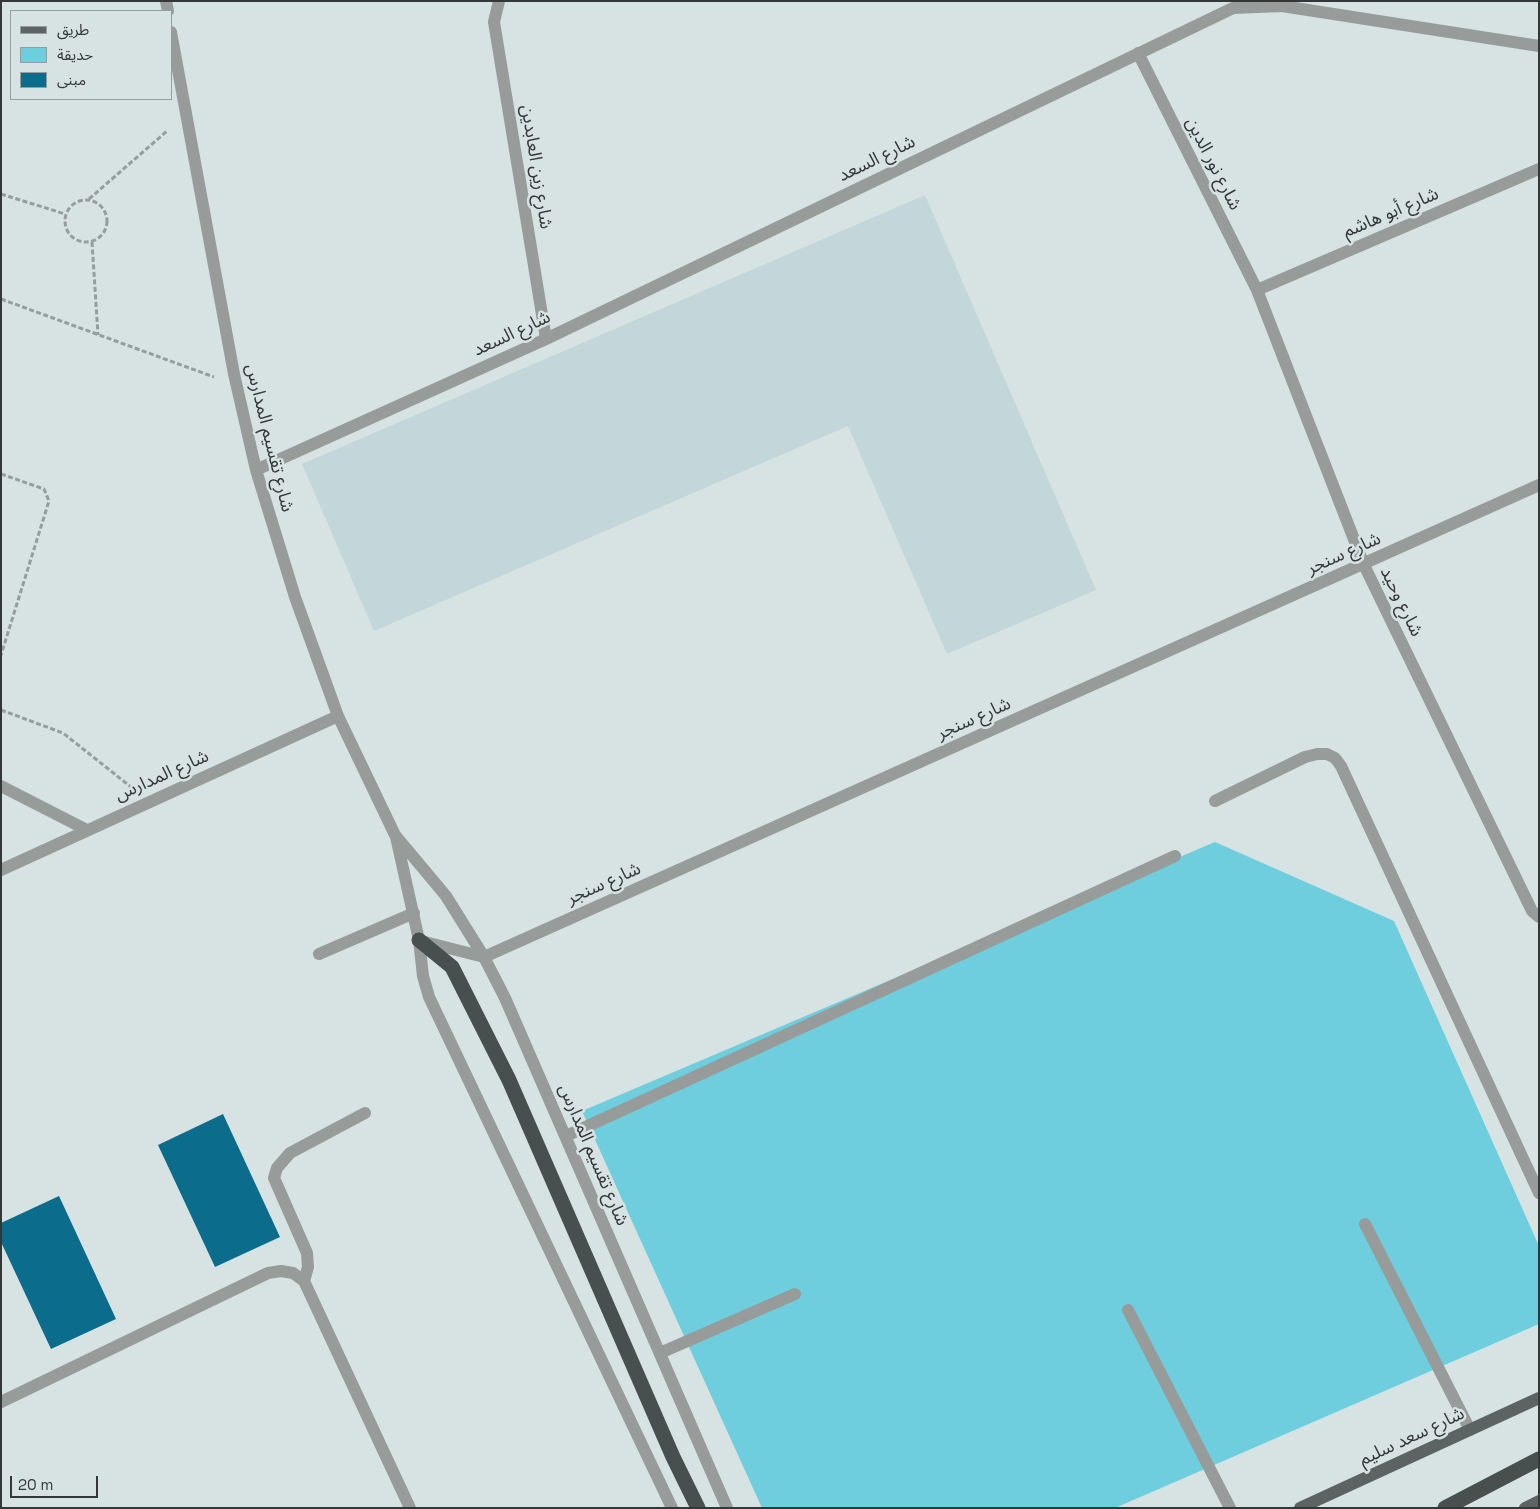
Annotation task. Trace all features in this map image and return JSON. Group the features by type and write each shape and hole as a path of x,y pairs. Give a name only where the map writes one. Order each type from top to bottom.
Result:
{"highway":[{"path":"419,940 452,967 472,1004 509,1080 673,1457 698,1508"},
{"path":"1445,1508 1539,1459"}],"main road":[{"name":"شارع سعد سليم","path":"1300,1508 1539,1398"},
{"path":"1526,1508 1539,1501"}],"street":[{"name":"شارع زين العابدين","path":"499,1 494,22 546,339"},
{"name":"شارع السعد","path":"256,470 546,339 1234,5 1282,6 1539,46"},
{"name":"شارع تقسيم المدارس","path":"172,38 238,386 256,470 294,597 338,716 395,835 406,890 414,913 428,998 672,1508"},
{"name":"شارع نور الدين","path":"1138,53 1257,290"},
{"name":"شارع أبو هاشم","path":"1257,290 1539,169"},
{"name":"شارع وحيد","path":"1257,290 1364,565 1532,911 1539,917"},
{"name":"شارع سنجر","path":"484,957 1364,565 1539,485"},
{"name":"شارع المدارس","path":"1,870 338,716"},
{"path":"1216,801 1305,757 1327,754 1334,758 1341,766 1539,1193"},
{"path":"1,786 86,830"},
{"name":"شارع تقسيم المدارس","path":"395,835 446,896 484,957 520,1029 727,1508"},
{"path":"566,1136 1175,856"},
{"path":"319,954 414,913"},
{"path":"419,940 484,957"},
{"path":"304,1281 308,1267 306,1253 274,1178 277,1168 290,1153 365,1113"},
{"path":"1365,1224 1470,1430"},
{"path":"1,1402 268,1273 281,1271 293,1273 304,1281 410,1508"},
{"path":"660,1353 795,1294"},
{"path":"1128,1310 1230,1508"}],"path":[{"path":"88,200 186,115"},
{"path":"1,194 65,214"},
{"path":"88,200 98,203 108,219 101,237 92,242 83,243 74,239 67,232 64,223 65,214 70,206 79,201 88,200"},
{"path":"92,242 98,335"},
{"path":"1,299 238,386"},
{"path":"1,474 44,489 49,501 1,655"},
{"path":"1,710 62,733 149,801"}],"shaded area":[{"path":"925,195 1096,590 947,654 848,426 374,631 302,464"}],"green space":[{"path":"1215,842 1394,921 1539,1246 1539,1324 1115,1508 762,1508 582,1111"}],"building":[{"path":"223,1114 280,1237 215,1267 158,1145"},
{"path":"59,1196 116,1319 51,1349 1,1242 1,1223"}]}
